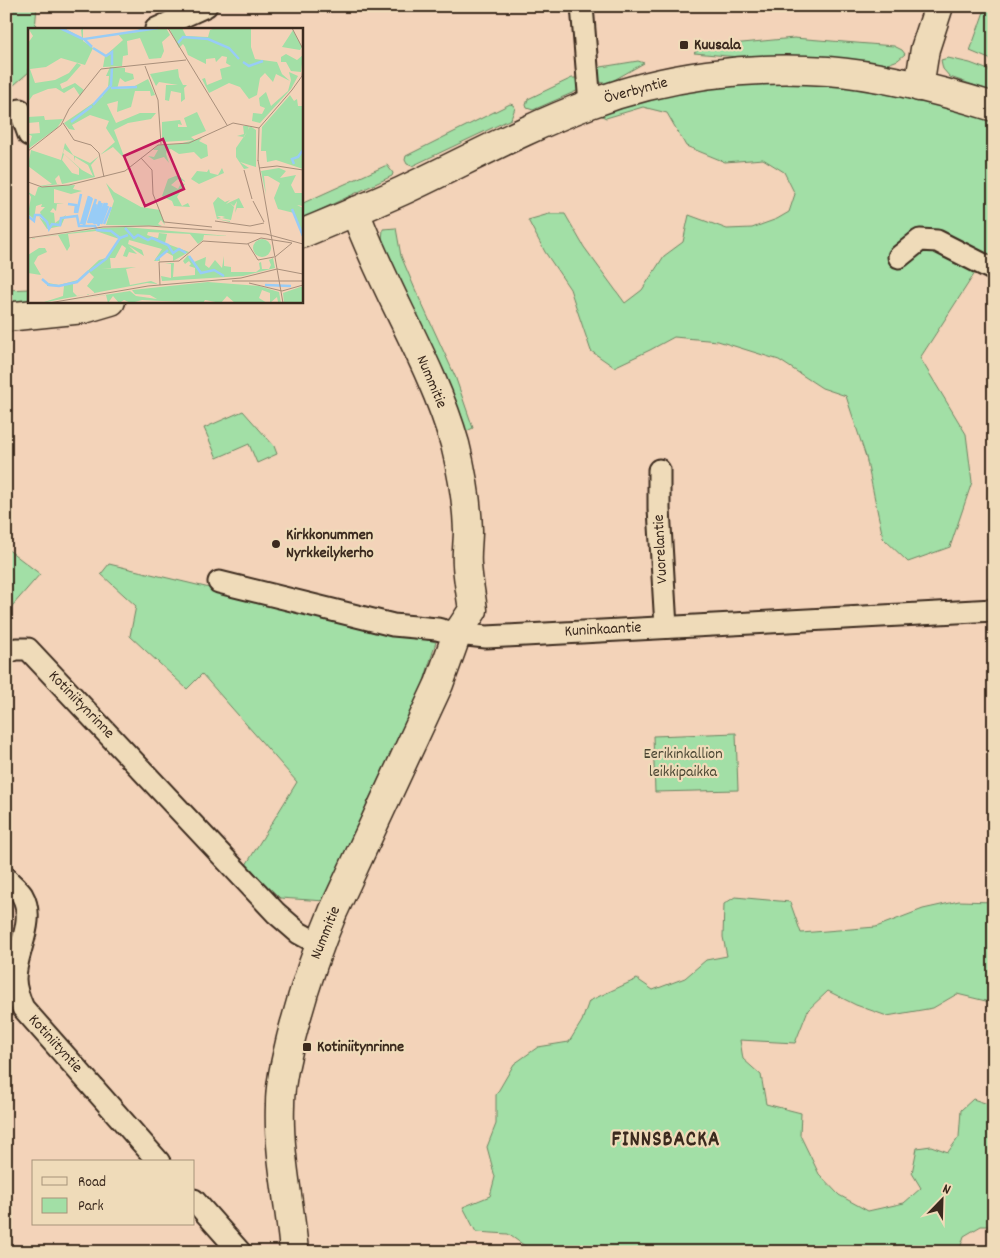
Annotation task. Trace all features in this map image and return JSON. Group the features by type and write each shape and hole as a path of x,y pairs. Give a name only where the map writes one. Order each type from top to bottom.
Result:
{"street":[{"path":"158,28 206,6"},
{"path":"582,6 590,104"},
{"path":"919,87 925,48 939,6"},
{"name":"Överbyntie","path":"302,234 401,191 512,138 590,104 689,77 728,72 828,71 919,87 994,107"},
{"path":"18,106 28,132"},
{"name":"Nummitie","path":"294,1252 282,1160 280,1105 283,1070 296,1018 319,944 439,684 457,634 454,608 467,564 468,530 460,466 454,443 438,397 416,344 364,236 356,211"},
{"path":"899,257 920,240 937,241 994,270"},
{"path":"6,317 104,302"},
{"name":"Vuorelantie","path":"659,470 659,509 666,627"},
{"name":"Kuninkaantie","path":"219,582 393,625 437,629 457,634 502,637 994,610"},
{"name":"Kotiniitynrinne","path":"6,653 16,649 28,650 276,913 299,933 319,944"},
{"name":"Kotiniityntie","path":"6,878 22,896 27,912 27,923 15,977 16,992 23,1008 158,1160"},
{"path":"195,1201 240,1252"}],"green space":[{"path":"6,6 37,6 35,28 28,28 28,73 7,91"},
{"path":"986,6 994,6 994,61 970,51"},
{"path":"794,38 894,46 905,54 898,60 885,65 847,59 750,58 694,53 701,47"},
{"path":"948,58 970,63 994,72 994,92 950,77 943,69 941,60"},
{"path":"638,61 644,63 607,84 597,81 595,71 601,67"},
{"path":"572,78 579,78 579,90 533,110 527,108 528,99"},
{"path":"748,81 829,82 921,95 994,118 994,259 986,256 920,358 966,434 972,482 950,547 908,562 883,538 866,457 846,396 822,388 779,360 718,341 674,337 614,367 591,351 570,289 545,252 528,220 549,214 565,214 584,247 625,303 642,290 664,256 683,242 689,215 727,229 752,228 777,219 789,212 795,194 784,172 763,159 725,162 686,146 667,113 643,107 606,118 596,113 690,87"},
{"path":"510,104 515,108 511,119 412,166 407,164 406,156"},
{"path":"387,165 393,173 392,176 302,219 302,204"},
{"path":"396,228 401,256 455,376 473,428 461,434 382,240 383,229"},
{"path":"28,289 28,301 6,305 6,290"},
{"path":"243,411 274,446 277,454 257,463 249,444 217,458 204,428"},
{"path":"6,548 40,574 6,613"},
{"path":"109,564 436,642 423,684 364,810 325,901 280,898 246,865 297,782 202,674 187,689 130,636 136,606 101,574"},
{"name":"Eerikinkallion leikkipaikka","path":"736,733 738,790 655,792 653,736"},
{"path":"735,897 790,902 801,933 876,927 923,909 959,901 994,902 994,1003 957,994 933,1008 887,1016 856,1005 828,991 808,1010 795,1043 740,1040 743,1059 761,1075 766,1104 801,1113 800,1135 819,1174 839,1195 868,1211 904,1203 921,1188 912,1173 917,1148 931,1146 948,1152 959,1137 961,1110 973,1099 994,1106 994,1226 981,1226 964,1236 959,1252 528,1252 528,1248 508,1234 476,1232 463,1207 490,1196 495,1177 487,1147 496,1124 496,1095 514,1064 538,1047 569,1042 582,1021 589,1001 637,979 653,990 685,978 706,960 727,956 723,937 724,904"}],"place":[{"name":"Kuusala","path":"684,45"},
{"name":"Kirkkonummen Nyrkkeilykerho","path":"276,544"},
{"name":"Kotiniitynrinne","path":"307,1047"}],"district":[{"name":"FINNSBACKA","path":"666,1141"}]}
